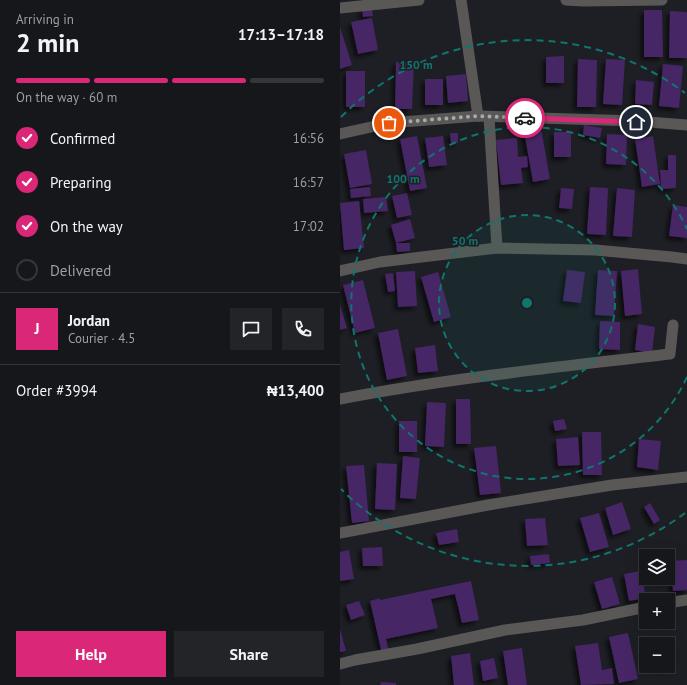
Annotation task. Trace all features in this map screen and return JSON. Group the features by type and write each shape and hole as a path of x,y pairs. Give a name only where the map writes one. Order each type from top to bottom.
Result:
{"street":[{"path":"340,8 413,0"},
{"path":"461,0 478,116"},
{"path":"566,0 662,0"},
{"path":"340,134 389,123 478,116 687,125"},
{"path":"489,116 497,248"},
{"path":"340,271 380,262 497,248 595,250 672,256 687,259"},
{"path":"340,399 386,390 670,354 673,325"},
{"path":"340,533 488,505 612,485 687,477"},
{"path":"675,602 687,600"},
{"path":"340,664 505,630 583,620 639,608"}],"building":[{"path":"372,8 373,16 363,17 362,9"},
{"path":"644,10 662,10 663,57 644,57"},
{"path":"670,11 687,12 687,58 669,58"},
{"path":"372,18 378,50 358,54 351,22"},
{"path":"340,27 352,65 340,69"},
{"path":"564,56 564,83 546,83 546,57"},
{"path":"578,59 597,60 596,107 577,107"},
{"path":"606,59 625,60 622,105 603,104"},
{"path":"396,62 414,62 412,109 395,109"},
{"path":"663,64 683,66 679,108 659,106"},
{"path":"346,71 365,71 365,107 346,107"},
{"path":"466,74 468,101 448,103 446,76"},
{"path":"425,79 443,79 443,105 425,105"},
{"path":"636,80 654,82 652,105 635,104"},
{"path":"584,125 602,128 600,138 583,135"},
{"path":"541,128 550,179 533,182 524,131"},
{"path":"554,132 571,132 571,157 554,157"},
{"path":"450,133 458,133 458,143 451,143"},
{"path":"607,134 627,135 626,165 606,164"},
{"path":"417,136 427,188 410,191 400,139"},
{"path":"443,136 447,165 429,167 425,138"},
{"path":"653,136 660,184 642,187 635,139"},
{"path":"517,138 518,157 527,156 528,167 521,168 523,183 501,185 496,140"},
{"path":"366,150 372,184 350,188 344,154"},
{"path":"668,155 676,155 676,188 661,189 660,170 668,170"},
{"path":"370,187 371,196 351,198 350,189"},
{"path":"590,187 608,188 606,235 587,234"},
{"path":"561,188 574,189 572,209 559,208"},
{"path":"617,188 635,190 632,237 613,236"},
{"path":"407,193 412,215 397,218 392,196"},
{"path":"386,197 388,211 364,213 363,199"},
{"path":"359,201 364,248 344,250 340,203"},
{"path":"673,205 687,207 687,238 669,236"},
{"path":"410,219 415,238 396,243 391,225"},
{"path":"396,243 410,243 410,251 397,252"},
{"path":"638,269 642,314 625,316 621,271"},
{"path":"567,270 585,272 581,303 563,301"},
{"path":"598,270 617,271 614,316 595,315"},
{"path":"415,271 417,306 398,307 396,272"},
{"path":"438,272 451,317 434,322 421,277"},
{"path":"393,273 395,291 388,292 385,274"},
{"path":"363,280 375,328 355,333 343,285"},
{"path":"340,305 347,328 340,330"},
{"path":"600,321 620,322 620,350 599,349"},
{"path":"638,324 655,327 652,353 635,350"},
{"path":"398,329 407,376 387,380 378,333"},
{"path":"435,345 438,371 418,373 415,348"},
{"path":"456,399 470,399 471,444 456,444"},
{"path":"427,402 446,403 444,447 425,446"},
{"path":"564,419 567,429 555,431 553,421"},
{"path":"399,421 417,421 417,452 399,452"},
{"path":"582,432 601,432 602,475 583,475"},
{"path":"578,437 580,465 558,466 556,439"},
{"path":"639,439 661,441 658,470 637,467"},
{"path":"496,446 501,493 480,495 474,448"},
{"path":"403,456 420,458 416,499 400,498"},
{"path":"377,463 397,464 395,510 375,509"},
{"path":"364,465 369,521 352,523 346,466"},
{"path":"622,502 631,529 613,535 605,508"},
{"path":"650,503 660,520 654,524 644,507"},
{"path":"599,513 609,547 590,552 580,518"},
{"path":"545,518 548,545 527,546 525,519"},
{"path":"457,529 459,542 439,545 436,533"},
{"path":"382,547 383,566 363,566 362,548"},
{"path":"349,550 354,579 340,581 340,552"},
{"path":"549,554 550,563 531,565 530,556"},
{"path":"687,560 687,590 673,591 672,585 675,585 675,561"},
{"path":"639,571 639,585 644,585 645,593 639,593 639,599 629,601 624,574"},
{"path":"612,577 620,604 602,609 594,582"},
{"path":"471,581 479,620 462,623 455,594 431,599 438,628 386,639 389,652 382,654 370,601"},
{"path":"359,601 365,615 351,620 346,605"},
{"path":"340,629 346,651 340,652"},
{"path":"628,633 638,679 619,683 609,637"},
{"path":"598,643 602,670 612,668 614,684 581,685 575,646"},
{"path":"522,648 527,685 508,685 503,651"},
{"path":"470,653 474,685 454,685 451,656"},
{"path":"494,658 498,678 483,681 480,661"},
{"path":"381,682 396,683 396,685 380,685"}],"way so far":[{"path":"389,123 478,116 525,118"}],"route":[{"path":"525,118 636,122"}]}
